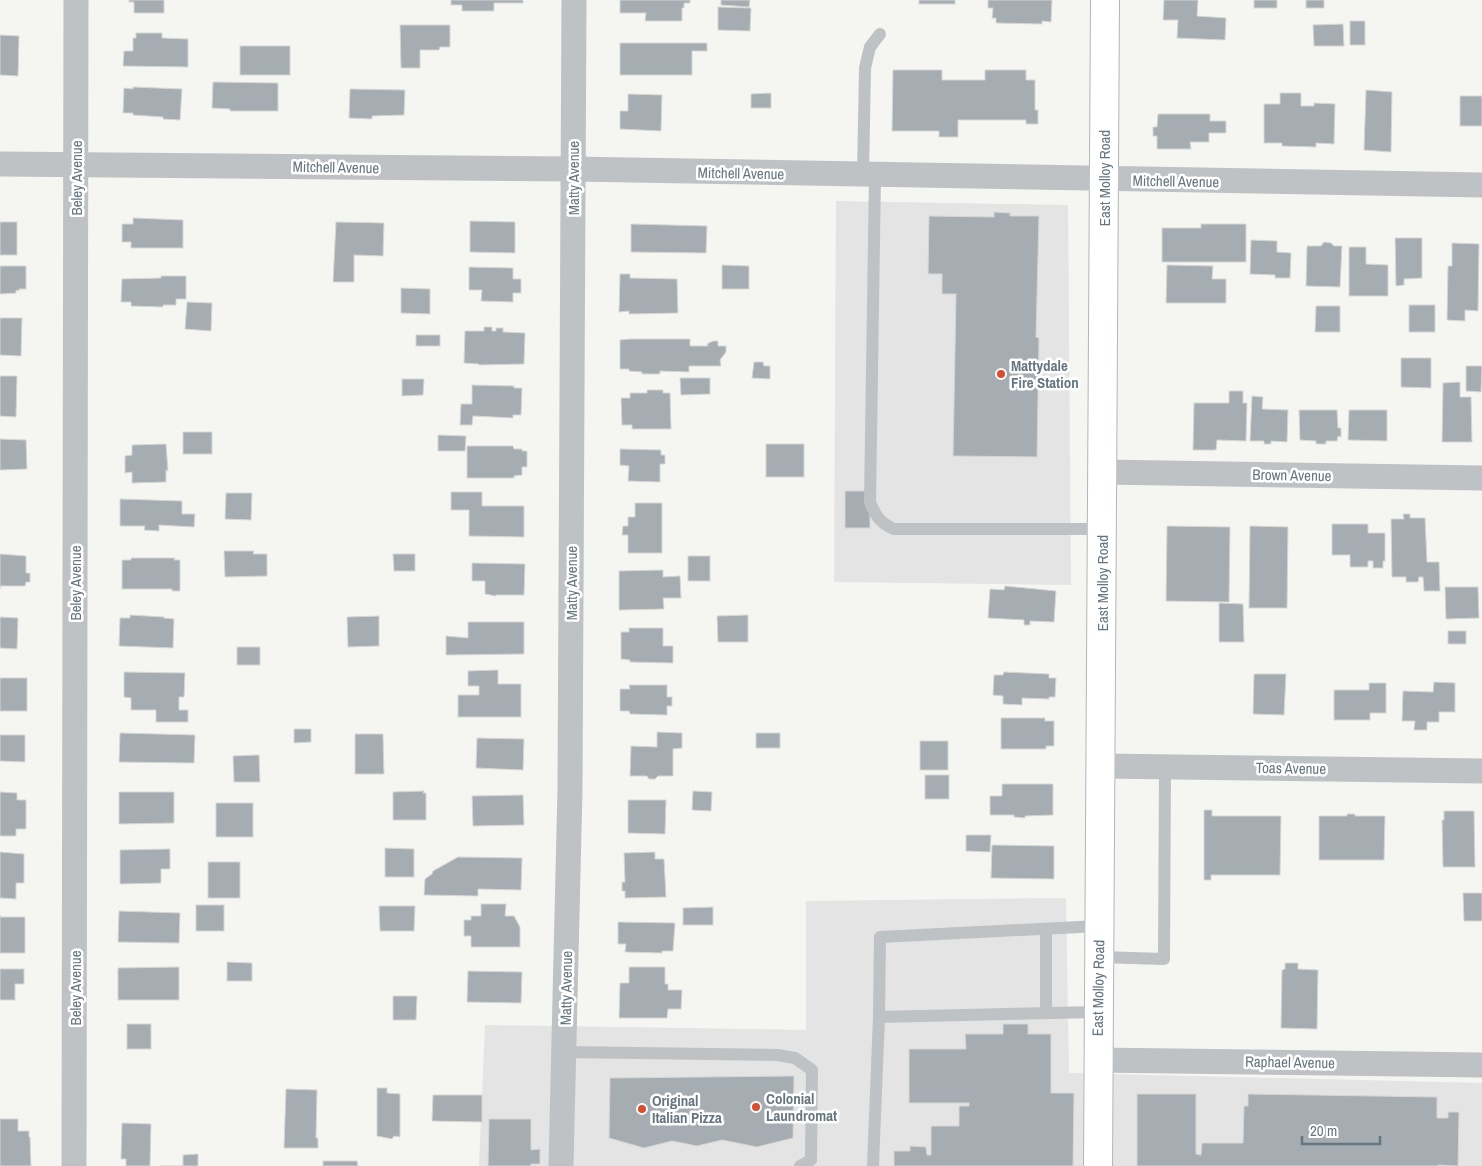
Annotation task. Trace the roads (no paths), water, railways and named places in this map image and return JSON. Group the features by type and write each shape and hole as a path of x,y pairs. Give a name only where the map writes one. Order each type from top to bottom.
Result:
{"street":[{"name":"Beley Avenue","path":"74,1166 76,0"},
{"name":"Matty Avenue","path":"562,1166 570,789 574,0"},
{"name":"East Molloy Road","path":"1098,1166 1097,1060 1105,0"},
{"name":"Mitchell Avenue","path":"0,164 572,169 1104,180 1482,185"},
{"name":"Brown Avenue","path":"1102,472 1482,478"},
{"name":"Toas Avenue","path":"1100,766 1482,771"},
{"name":"Raphael Avenue","path":"1097,1060 1482,1065"}],"lane":[{"path":"880,34 870,47 865,68 869,175 870,502 876,517 886,525 894,528 1102,529"},
{"path":"1099,957 1164,959 1166,767"},
{"path":"873,1166 880,937 1099,926"},
{"path":"1046,929 1046,1013"},
{"path":"879,1017 1098,1012"},
{"path":"564,1052 777,1055 795,1058 812,1070 811,1160 800,1166"}],"place":[{"name":"Mattydale Fire Station","path":"1001,374"},
{"name":"Colonial Laundromat","path":"756,1107"},
{"name":"Original Italian Pizza","path":"642,1109"}]}
